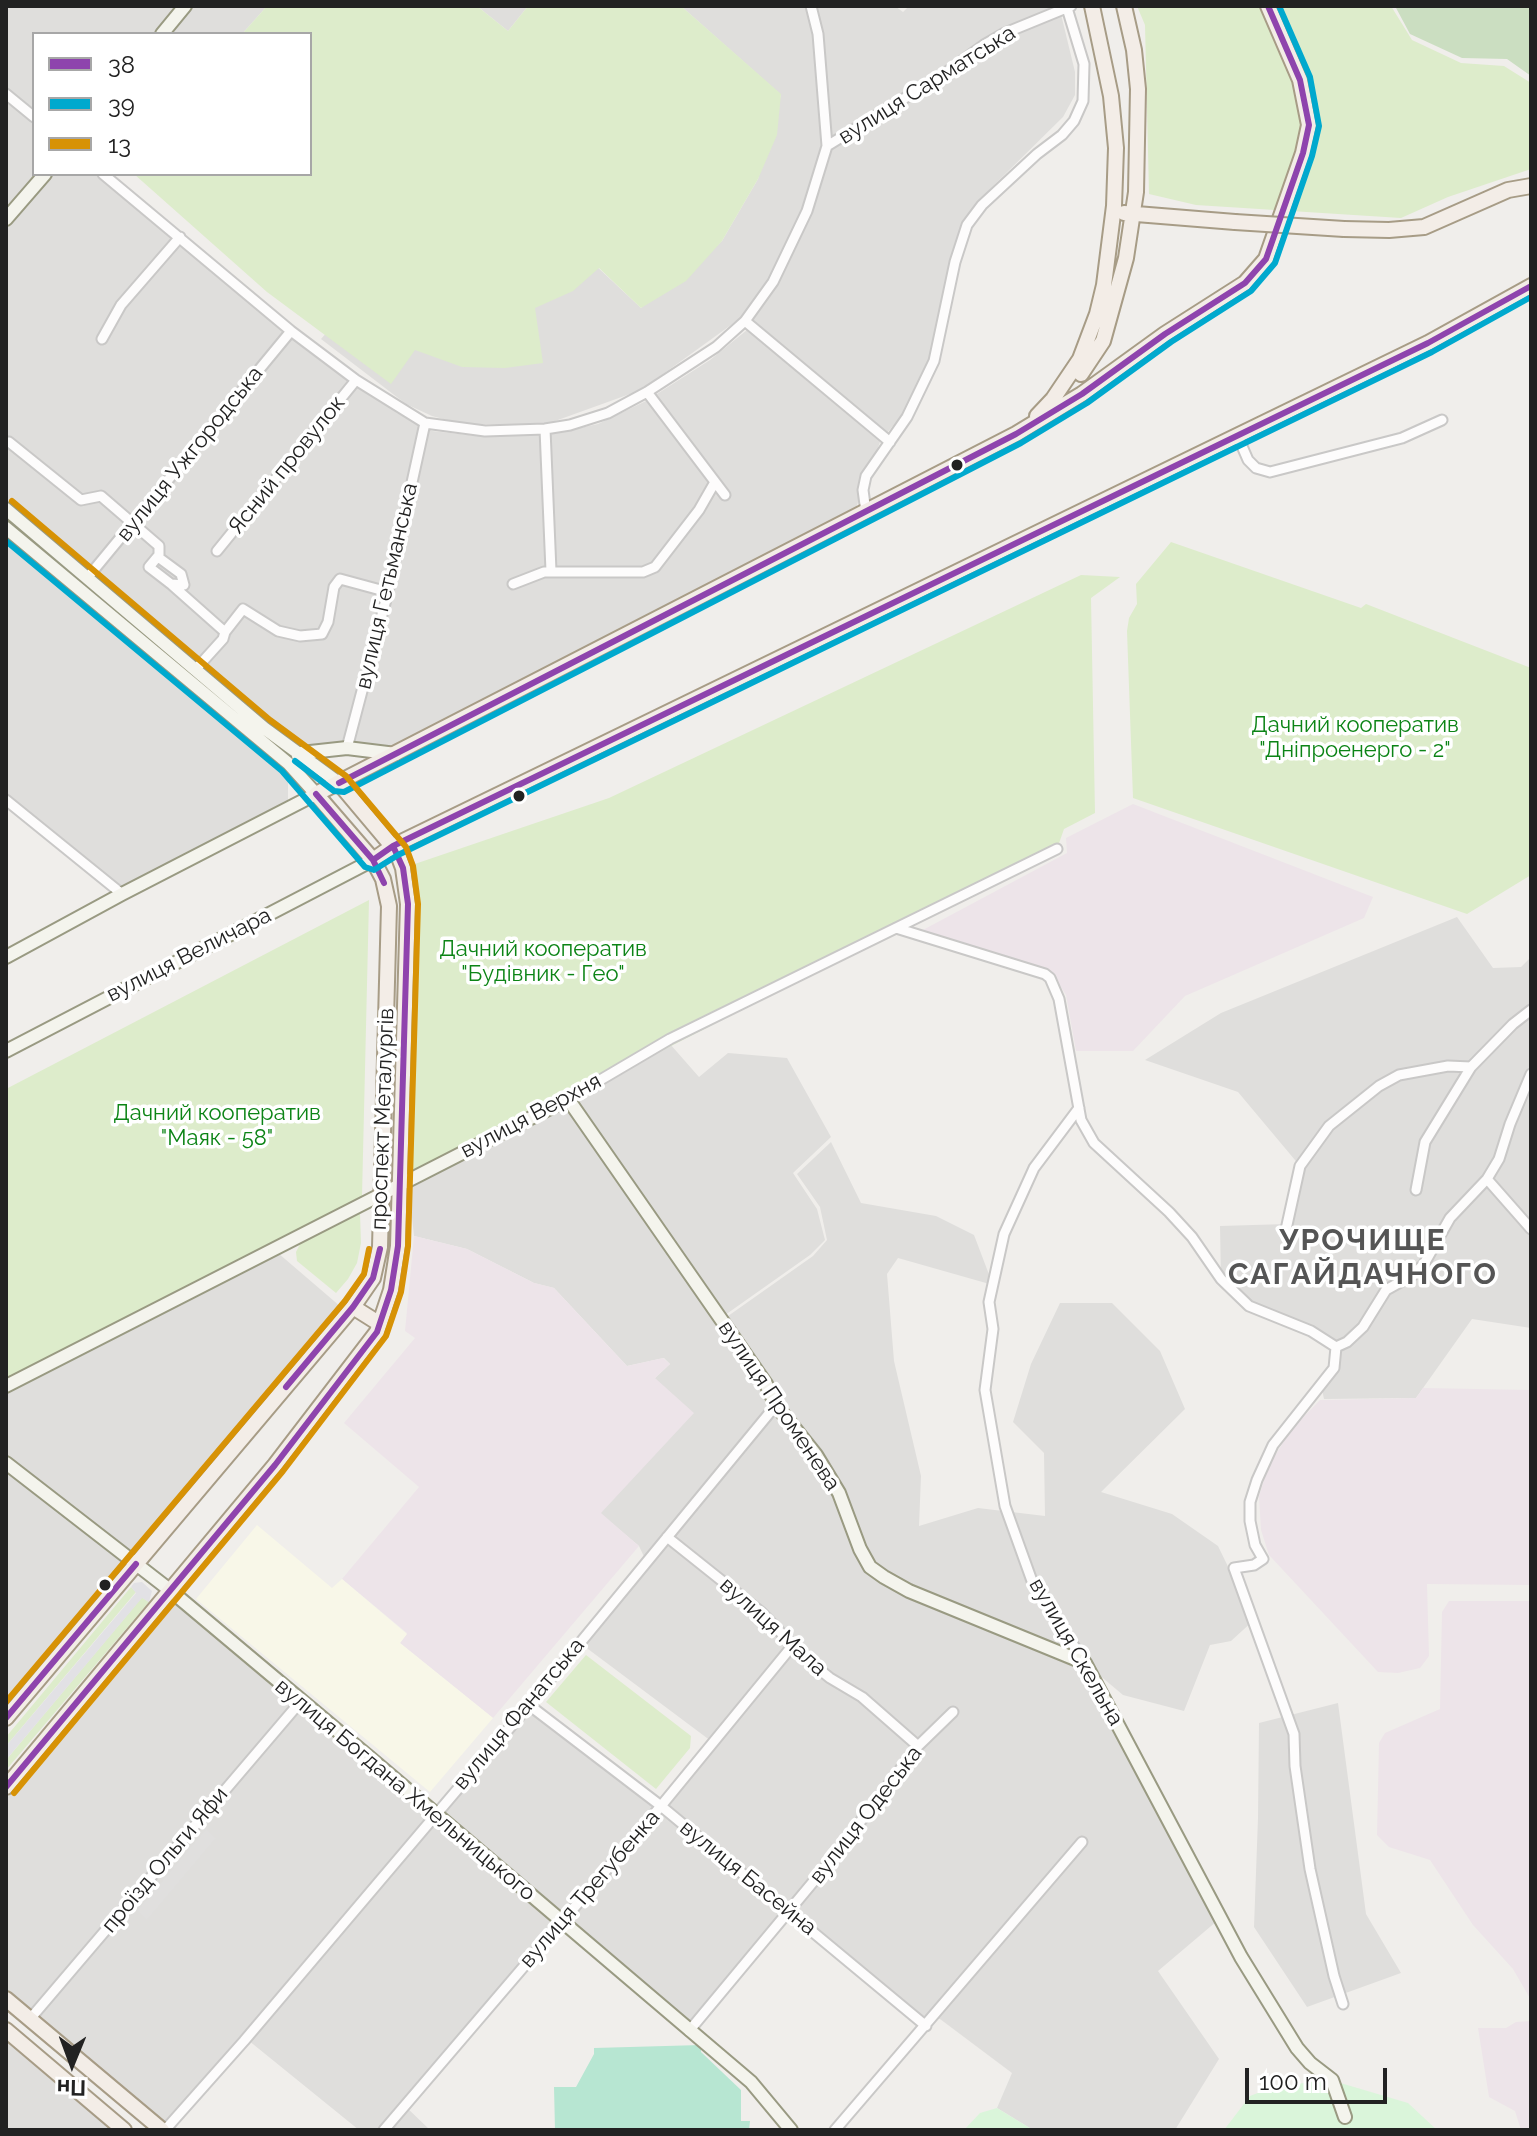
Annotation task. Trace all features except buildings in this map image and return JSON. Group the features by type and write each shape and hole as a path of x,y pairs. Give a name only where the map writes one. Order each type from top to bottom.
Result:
{"main road":[{"path":"1046,406 1080,359 1093,327 1104,285 1114,206 1116,148 1111,96 1092,6"},
{"path":"1016,434 1076,381 1103,341 1126,258 1136,192 1138,89 1134,50 1124,6"},
{"path":"316,794 1016,434 1082,394 1165,334 1245,283 1266,259 1303,153 1309,125 1300,80 1270,9"},
{"path":"1114,206 1133,215 1389,230 1424,227 1508,190 1531,186"},
{"path":"373,860 393,846 1428,343 1531,286"},
{"name":"проспект Металургів","path":"6,1787 275,1465 380,1324 391,1290 398,1246 408,904 403,868 393,846 339,783"},
{"name":"проспект Металургів","path":"6,1718 353,1307 373,1278 380,1247 389,906 383,879 373,860 316,794"},
{"path":"353,1307 380,1324"},
{"path":"6,1999 164,2130"},
{"path":"6,2030 124,2130"}],"street":[{"path":"164,32 185,6"},
{"path":"105,176 291,331 356,380 425,423 485,431 545,429 588,420 647,392 716,347 745,321 764,298 783,263 807,211 827,146 818,34 811,6"},
{"path":"866,512 863,490 866,476 907,417 934,361 955,262 967,225 982,205 1062,135 1074,121 1083,101 1084,64 1069,7"},
{"name":"вулиця Сарматська","path":"827,146 944,74 984,45 1069,7"},
{"path":"6,94 32,115"},
{"path":"6,219 43,176"},
{"path":"102,339 121,305 180,237"},
{"path":"745,321 890,442"},
{"name":"вулиця Ужгородська","path":"88,577 291,331"},
{"name":"Ясний провулок","path":"217,551 356,380"},
{"path":"647,392 725,495"},
{"path":"1238,437 1248,460 1256,468 1270,472 1402,438 1442,420"},
{"name":"вулиця Гетьманська","path":"347,748 388,592 425,423"},
{"path":"545,429 551,571"},
{"path":"7,442 81,500 101,496 158,544 158,557 149,567 225,632"},
{"path":"513,584 551,571 643,572 655,567 699,510 715,482"},
{"path":"6,509 264,728 339,783"},
{"path":"6,528 289,764 316,794 6,957"},
{"path":"158,557 181,574 184,585 171,584"},
{"path":"195,670 223,639 243,609 278,631 300,636 322,634 328,622 334,587 340,579 388,592"},
{"path":"289,764 301,753 347,748 396,754"},
{"path":"6,800 122,894"},
{"name":"вулиця Верхня","path":"6,1386 568,1099 670,1039 1057,849"},
{"name":"вулиця Величара","path":"6,1051 373,860"},
{"path":"896,928 1050,978 1059,999 1081,1120 1094,1143 1169,1212 1192,1237 1221,1279 1249,1306 1311,1331 1336,1347"},
{"path":"1416,1190 1425,1142 1471,1067 1531,1010"},
{"path":"1285,1234 1300,1166 1329,1126 1379,1086 1399,1075 1448,1066 1471,1067"},
{"path":"1336,1347 1356,1335 1386,1290 1413,1275 1424,1264 1450,1218 1487,1179 1499,1159 1531,1074"},
{"name":"вулиця Променева","path":"568,1099 766,1384 776,1405 816,1455 839,1493 860,1549 876,1571 909,1591 1085,1663"},
{"name":"вулиця Скельна","path":"1079,1108 1034,1168 1004,1234 989,1302 993,1329 985,1390 1005,1506 1032,1581 1085,1663 1241,1957 1297,2048 1332,2080 1345,2117"},
{"path":"1487,1179 1531,1229"},
{"path":"1336,1347 1334,1368 1273,1445 1257,1480 1250,1502 1250,1521 1255,1545 1263,1559 1254,1565 1234,1568 1294,1734 1295,1766 1310,1869 1343,2004"},
{"name":"вулиця Фанатська","path":"164,2130 244,2041 529,1705 776,1405"},
{"name":"вулиця Богдана Хмельницького","path":"6,1463 171,1591 751,2082 791,2130"},
{"name":"вулиця Мала","path":"667,1537 761,1612 830,1678 862,1697 918,1746"},
{"name":"вулиця Трегубенка","path":"384,2130 661,1806 793,1645"},
{"name":"проїзд Ольги Яфи","path":"30,2019 301,1701"},
{"name":"вулиця Басейна","path":"529,1705 661,1806 926,2026"},
{"name":"вулиця Одеська","path":"689,2031 789,1911 918,1746 953,1712"},
{"path":"835,2130 1082,1842"}],"shaded area":[{"path":"6,6 178,6 157,32 32,32 32,176 35,176 6,211"},
{"path":"191,6 267,6 244,32 170,32"},
{"path":"477,6 528,6 508,31"},
{"path":"681,6 895,6 903,12 909,6 1059,6 1075,72 1075,95 1063,117 988,191 964,222 930,362 902,415 887,433 742,317 641,390 544,425 462,424 432,416 406,404 321,339 482,159 641,308 722,241 758,179 781,95"},
{"path":"50,176 98,176 282,331 397,413 432,431 478,436 526,436 598,424 646,401 710,360 747,330 880,442 856,508 397,748 299,744 6,500 6,228"},
{"path":"6,534 288,768 288,804 121,887 6,795"},
{"path":"1133,804 1373,897 1364,918 1185,996 1133,1051 1076,1051 1066,995 1052,973 921,931 1067,853 1066,838"},
{"path":"1457,917 1493,968 1521,967 1531,957 1531,1328 1472,1319 1416,1398 1324,1399 1321,1385 1336,1346 1249,1306 1221,1279 1220,1226 1287,1224 1300,1166 1238,1092 1145,1060 1221,1013"},
{"path":"670,1044 699,1077 728,1053 787,1058 831,1137 793,1173 817,1209 825,1240 810,1255 718,1320 721,1321 813,1256 827,1240 820,1207 797,1174 831,1142 861,1203 936,1216 974,1235 993,1285 898,1258 887,1274 894,1361 921,1476 919,1526 978,1508 1045,1516 1044,1453 1013,1422 1031,1364 1060,1303 1112,1303 1160,1351 1185,1409 1101,1492 1172,1514 1218,1546 1254,1620 1231,1641 1210,1645 1184,1711 1123,1695 1085,1663 884,1577 864,1557 839,1493 778,1412 836,1496 867,1570 1083,1667 1217,1921 1158,1971 1219,2059 1175,2130 1033,2130 997,2108 1012,2073 940,2019 925,2019 666,1805 715,1744 584,1646 649,1567 639,1546 600,1514 655,1378 670,1364 664,1358 627,1366 554,1288 534,1283 467,1249 414,1236 409,1189"},
{"path":"414,1236 467,1249 534,1283 554,1288 627,1366 663,1358 670,1364 655,1378 694,1413 601,1513 639,1546 493,1718 400,1643 407,1633 342,1579 419,1487 344,1423 415,1338 405,1331"},
{"path":"278,1253 341,1307 135,1556 6,1457 6,1391"},
{"path":"1423,1388 1531,1390 1531,1585 1427,1584 1429,1656 1420,1668 1398,1673 1378,1672 1269,1555 1261,1530 1259,1496 1268,1467 1291,1430 1320,1400 1416,1398"},
{"path":"6,1470 126,1564 6,1709"},
{"path":"257,1525 332,1588 342,1579 407,1634 400,1643 493,1718 430,1792 196,1599"},
{"path":"142,1582 152,1591 149,1602 142,1598 6,1760 6,1746 136,1593 131,1587 134,1583"},
{"path":"171,1601 554,1923 403,2104 430,2130 359,2130 243,2036 163,2125 6,1993 6,1799"},
{"path":"1449,1601 1531,1601 1531,2000 1513,1969 1473,1925 1430,1860 1389,1847 1377,1835 1379,1743 1385,1733 1440,1709 1442,1612"},
{"path":"1338,1703 1366,1914 1401,1973 1307,2007 1254,1927 1259,1723"},
{"path":"530,1711 784,1911 689,2025 444,1815"},
{"path":"206,1829 216,1838 147,1920 137,1911"},
{"path":"1531,2021 1531,2130 1521,2130 1515,2111 1489,2097 1478,2028 1506,2028 1516,2022"},
{"path":"6,2037 116,2130 6,2130"}],"green space":[{"path":"267,6 477,6 508,31 528,6 681,6 781,94 777,135 758,179 722,241 686,281 641,308 599,268 573,291 535,308 543,363 505,368 462,367 415,350 391,384 267,292 136,176 312,176 312,32 244,32"},
{"path":"1137,6 1391,6 1412,40 1461,63 1504,66 1531,83 1531,169 1448,197 1401,218 1196,205 1149,194 1145,25"},
{"path":"1395,6 1531,6 1531,76 1507,59 1462,58 1410,34"},
{"name":"Дачний кооператив \"Дніпроенерго - 2\"","path":"1171,542 1361,608 1366,604 1531,668 1531,875 1467,914 1133,798 1127,631 1129,618 1137,604 1136,584"},
{"name":"Дачний кооператив \"Будівник - Гео\"","path":"1081,575 1120,577 1091,598 1095,813 1064,829 1057,849 399,1185 403,868 609,798"},
{"name":"Дачний кооператив \"Маяк - 58\"","path":"369,900 362,1196 6,1379 6,1089"},
{"path":"360,1213 361,1243 357,1263 336,1293 297,1261 296,1252 300,1244"},
{"path":"131,1587 136,1592 6,1746 6,1737"},
{"path":"142,1597 149,1602 6,1770 6,1760"},
{"path":"586,1655 691,1736 690,1748 656,1789 546,1702"},
{"path":"701,2045 701,2052 741,2090 741,2121 750,2121 749,2130 555,2130 554,2087 576,2087 594,2054 594,2048"},
{"path":"1327,2079 1408,2103 1437,2130 1224,2130 1250,2096 1268,2089"},
{"path":"997,2108 1033,2130 964,2130 980,2113"}],"transit line":[{"name":"38","path":"339,783 1016,434 1082,394 1165,334 1245,283 1266,259 1303,153 1309,125 1300,80 1268,6"},
{"name":"39","path":"295,761 334,791 344,792 1021,443 1087,403 1171,342 1251,291 1275,263 1312,156 1319,126 1310,77 1279,6"},
{"name":"38","path":"373,860 393,846 1428,343 1531,286"},
{"name":"39","path":"6,541 282,771 365,867 374,870 398,855 1432,352 1531,297"},
{"name":"13","path":"12,501 270,720 346,776 406,847 413,866 418,904 408,1246 401,1292 386,1336 283,1471 14,1793"},
{"name":"38","path":"316,794 373,860 384,883"},
{"name":"38","path":"6,1787 275,1465 377,1332 391,1290 398,1246 408,904 403,868 393,846"},
{"name":"13","path":"6,1702 345,1301 364,1274 369,1249"},
{"name":"38","path":"286,1387 353,1307 373,1278 380,1249"},
{"name":"38","path":"6,1718 136,1564"}],"district":[{"name":"УРОЧИЩЕ САГАЙДАЧНОГО","path":"1363,1258"}]}
